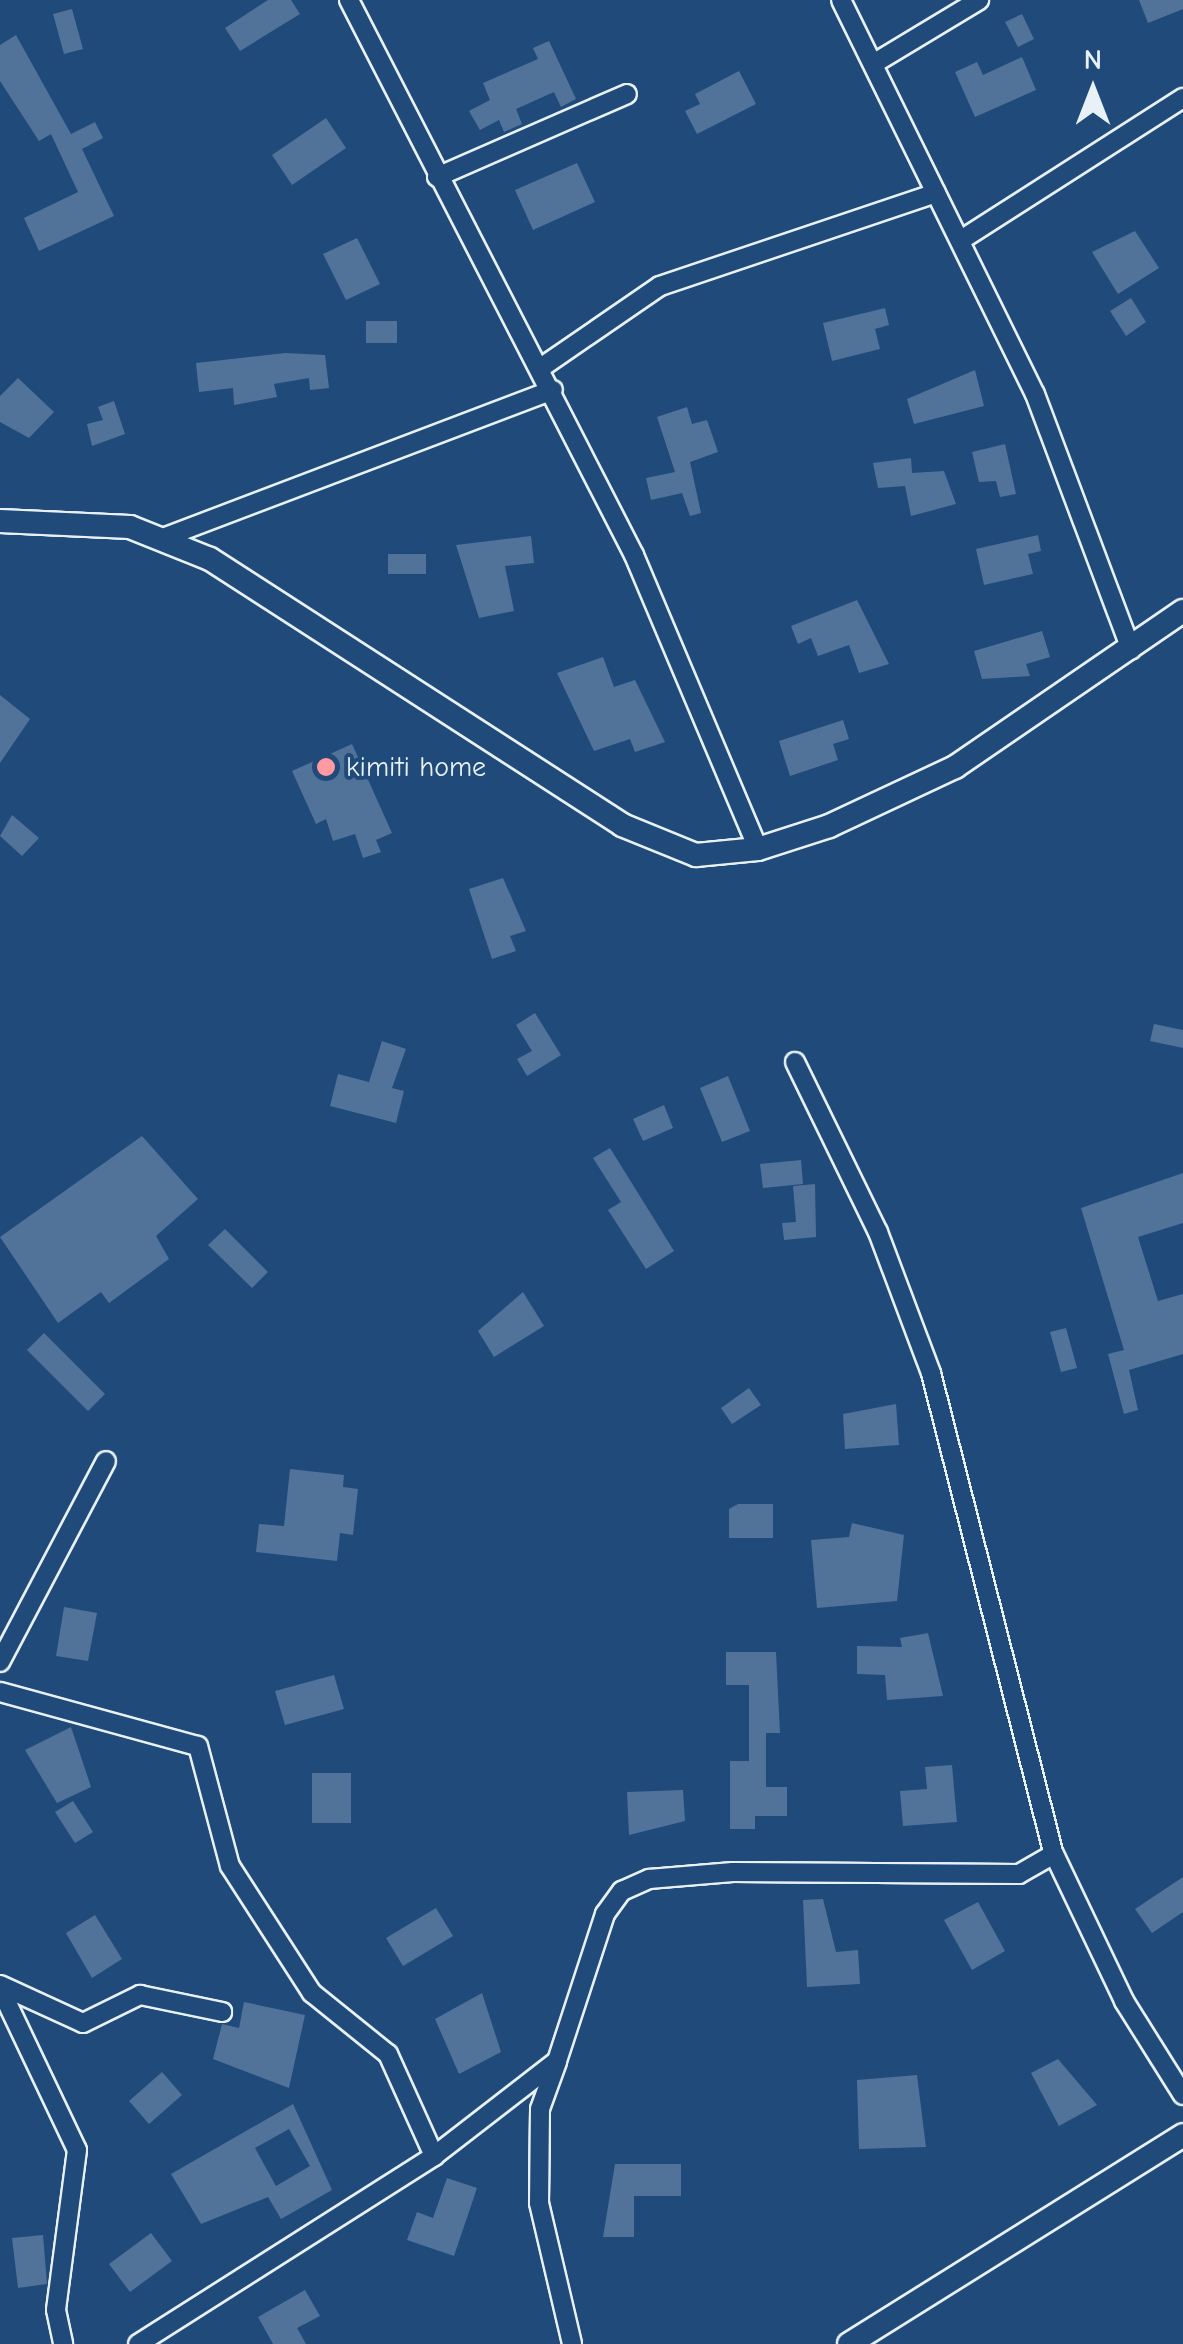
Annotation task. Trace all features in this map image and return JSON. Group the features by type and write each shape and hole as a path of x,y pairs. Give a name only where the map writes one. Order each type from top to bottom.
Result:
{"street":[{"path":"349,0 436,177 542,367 634,555 758,849"},
{"path":"842,0 962,240 1074,486 1130,650"},
{"path":"873,64 980,0"},
{"path":"436,177 627,94"},
{"path":"962,240 1183,98"},
{"path":"542,367 660,286 936,193"},
{"path":"162,538 552,390"},
{"path":"0,521 96,523 162,538 210,559 647,839 696,855 758,849 955,766 1130,650 1183,610"},
{"path":"795,1062 878,1232 931,1373 1054,1854 1124,2001 1183,2095"},
{"path":"0,1662 106,1461"},
{"path":"0,1692 198,1746 230,1866 312,1993 388,2054 434,2156"},
{"path":"572,2344 539,2203 540,2109 604,1914 622,1891 649,1879 1019,1874 1054,1854"},
{"path":"0,1987 83,2023 140,1995 222,2012"},
{"path":"0,1987 74,2134 56,2310 63,2344"},
{"path":"138,2344 434,2156 557,2062"},
{"path":"850,2344 1183,2135"}],"building":[{"path":"268,0 291,0 300,14 240,51 225,28"},
{"path":"1139,0 1183,0 1183,9 1148,23"},
{"path":"72,9 83,49 64,54 53,14"},
{"path":"1022,14 1034,39 1018,47 1005,22"},
{"path":"16,35 71,134 95,122 103,138 82,149 114,216 39,251 24,218 78,192 51,134 39,141 0,81 0,45"},
{"path":"549,41 576,99 561,107 554,92 516,109 522,124 504,132 499,120 480,130 469,111 490,100 483,83 538,59 533,48"},
{"path":"1022,57 1036,90 975,117 955,72 977,62 983,75"},
{"path":"739,71 756,104 697,134 685,111 700,104 695,94"},
{"path":"326,118 346,148 292,185 272,155"},
{"path":"577,163 595,202 533,230 515,190"},
{"path":"1135,231 1159,268 1118,294 1092,252"},
{"path":"357,238 380,284 346,300 323,254"},
{"path":"1131,298 1146,322 1126,336 1110,311"},
{"path":"885,308 889,325 875,329 880,349 832,361 823,323"},
{"path":"366,321 397,321 397,343 366,343"},
{"path":"285,353 325,355 329,388 310,390 309,378 274,384 277,397 234,405 233,388 199,392 196,363"},
{"path":"975,370 984,406 914,424 907,399"},
{"path":"18,378 54,412 29,438 0,422 0,396"},
{"path":"114,401 125,434 92,446 87,424 103,420 98,407"},
{"path":"687,407 692,424 707,420 718,452 690,462 701,513 690,516 682,493 651,500 646,478 675,472 657,417"},
{"path":"1005,444 1016,494 1000,497 996,481 979,482 972,452"},
{"path":"911,458 912,473 944,471 956,504 911,516 905,486 878,488 873,463"},
{"path":"1038,535 1041,551 1028,554 1033,574 984,585 976,549"},
{"path":"531,536 534,563 505,566 514,611 479,618 456,545"},
{"path":"388,554 426,554 426,574 388,574"},
{"path":"857,600 889,664 859,673 849,645 818,656 811,638 798,644 791,626"},
{"path":"1042,631 1050,657 1026,664 1030,676 982,679 974,651"},
{"path":"603,657 614,687 635,680 665,742 635,752 630,739 594,751 557,673"},
{"path":"0,695 30,719 0,763"},
{"path":"843,720 849,739 833,744 838,760 790,776 779,741"},
{"path":"352,744 392,833 376,840 381,852 363,858 355,834 333,841 326,819 316,824 292,771"},
{"path":"12,815 39,838 22,856 0,836"},
{"path":"503,878 526,931 510,936 516,951 492,959 469,889"},
{"path":"535,1013 561,1055 527,1076 517,1059 532,1051 516,1025"},
{"path":"1154,1024 1183,1030 1183,1048 1150,1041"},
{"path":"382,1041 406,1049 392,1088 404,1091 396,1123 330,1106 338,1074 369,1082"},
{"path":"728,1076 750,1131 722,1142 700,1088"},
{"path":"664,1105 673,1128 643,1141 633,1119"},
{"path":"142,1136 198,1199 156,1236 169,1259 109,1303 101,1292 58,1323 0,1237"},
{"path":"610,1148 674,1251 646,1269 608,1210 621,1202 593,1158"},
{"path":"801,1160 803,1184 763,1188 760,1164"},
{"path":"1183,1173 1183,1223 1138,1237 1158,1301 1183,1294 1183,1354 1129,1370 1138,1410 1124,1414 1108,1354 1124,1350 1081,1208"},
{"path":"815,1184 816,1237 784,1240 782,1223 796,1222 793,1186"},
{"path":"225,1229 268,1272 252,1288 208,1245"},
{"path":"523,1292 544,1326 494,1357 478,1331"},
{"path":"1066,1328 1077,1368 1061,1372 1050,1332"},
{"path":"44,1333 105,1394 88,1411 27,1350"},
{"path":"749,1388 761,1405 732,1424 721,1408"},
{"path":"896,1404 899,1445 845,1449 843,1414"},
{"path":"290,1469 344,1475 343,1487 358,1489 353,1535 340,1533 337,1561 256,1552 259,1524 284,1526"},
{"path":"738,1504 773,1504 773,1538 729,1538 729,1509"},
{"path":"852,1523 904,1535 897,1601 817,1608 811,1540 849,1537"},
{"path":"64,1607 97,1613 88,1661 56,1656"},
{"path":"928,1633 943,1696 887,1700 885,1675 857,1674 857,1646 902,1647 900,1638"},
{"path":"726,1652 776,1652 780,1733 766,1733 766,1787 787,1787 787,1816 755,1816 755,1829 730,1829 730,1761 749,1761 749,1685 726,1685"},
{"path":"334,1675 344,1709 285,1725 275,1691"},
{"path":"71,1727 91,1787 57,1803 25,1750"},
{"path":"952,1765 957,1822 903,1826 900,1791 927,1789 925,1767"},
{"path":"312,1773 351,1773 351,1823 312,1823"},
{"path":"683,1790 685,1821 629,1835 627,1792"},
{"path":"73,1801 93,1832 75,1843 55,1812"},
{"path":"1183,1877 1183,1912 1152,1933 1135,1909"},
{"path":"823,1899 836,1952 858,1950 860,1984 807,1987 803,1900"},
{"path":"978,1902 1005,1951 972,1970 944,1920"},
{"path":"436,1908 453,1936 403,1966 386,1938"},
{"path":"95,1915 122,1959 92,1978 66,1933"},
{"path":"482,1993 501,2052 459,2074 435,2019"},
{"path":"244,2002 305,2015 289,2088 213,2059 222,2024 239,2028"},
{"path":"1058,2059 1097,2105 1059,2126 1031,2073"},
{"path":"162,2072 182,2095 149,2124 129,2101"},
{"path":"917,2075 926,2147 859,2149 857,2080"},
{"path":"293,2104 332,2190 281,2219 268,2197 201,2224 171,2174","holes":["289,2129 310,2166 276,2186 255,2148"]},
{"path":"615,2164 681,2164 681,2196 634,2196 634,2237 603,2237"},
{"path":"447,2178 477,2188 454,2256 407,2240 417,2212 433,2218"},
{"path":"151,2233 172,2261 130,2292 109,2264"},
{"path":"43,2235 47,2284 18,2288 12,2238"},
{"path":"305,2290 320,2316 297,2328 306,2344 273,2344 258,2317"}],"place":[{"name":"kimiti home","path":"326,767"}]}
